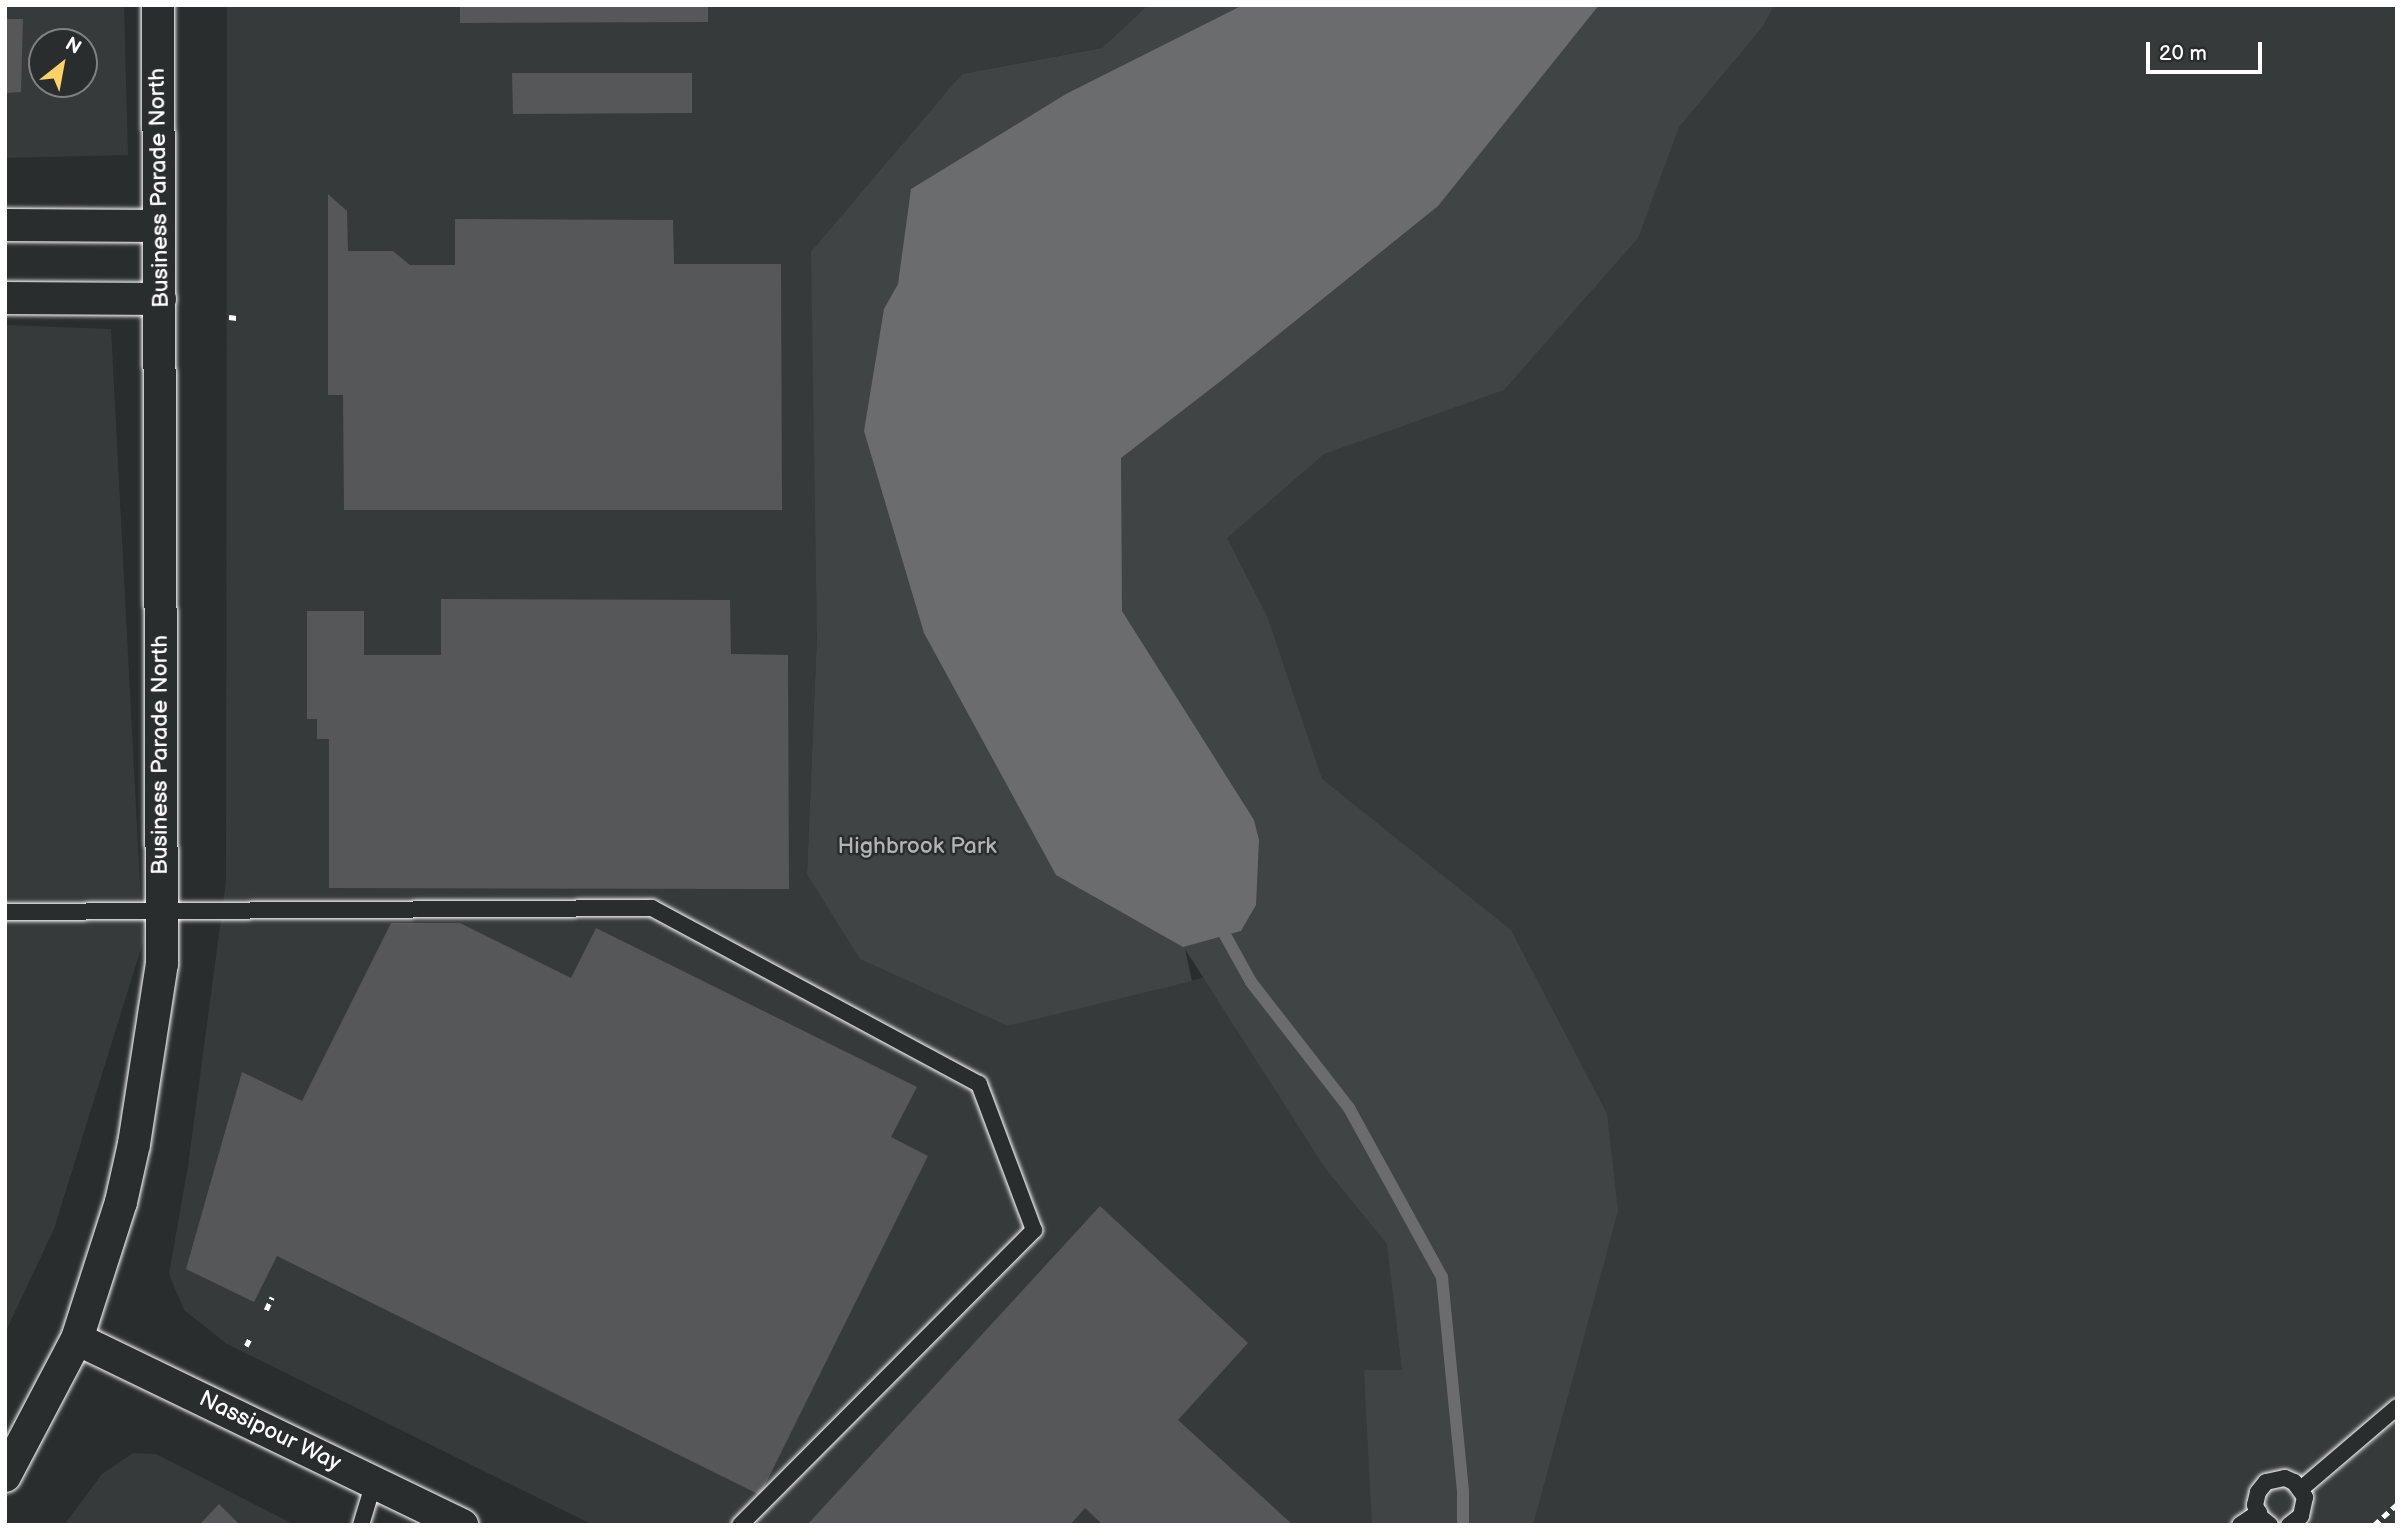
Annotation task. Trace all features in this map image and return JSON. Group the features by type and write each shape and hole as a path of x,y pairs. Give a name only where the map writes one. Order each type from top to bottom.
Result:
{"street":[{"name":"Business Parade North","path":"5,1476 77,1339 121,1202 134,1144 162,964 158,515 158,5"},
{"path":"5,225 159,226"},
{"path":"5,298 160,299"},
{"name":"Nassipour Way","path":"77,1339 462,1525"}],"lane":[{"path":"5,912 652,908 979,1084 1034,1230 740,1525"},
{"path":"2301,1489 2397,1407"},
{"path":"2270,1525 2259,1513 2256,1505 2258,1492 2266,1482 2284,1478 2301,1489 2305,1507 2301,1516 2290,1525"},
{"path":"361,1525 374,1482"},
{"path":"2240,1525 2259,1513"}],"path":[{"path":"229,317 237,318"},
{"path":"265,1310 272,1297"},
{"path":"246,1346 251,1336"},
{"path":"2374,1525 2397,1504"}],"shaded area":[{"path":"5,5 124,5 128,155 5,158"},
{"path":"227,5 1148,5 1102,48 962,74 817,634 807,874 1008,1026 1291,956 1122,611 1599,5 2397,5 2397,1525 593,1525 227,1344 184,1310 169,1274 188,1166 226,882"},
{"path":"1243,5 1599,5 1438,206 1121,458 1122,611 1254,820 1259,840 1256,905 1241,931 1183,947 1056,875 924,633 864,431 884,309 898,284 911,189 1066,94"},
{"path":"5,325 111,329 143,942 54,1229 5,1333"},
{"path":"133,1453 156,1454 295,1525 64,1525 102,1474"}],"green space":[{"name":"Highbrook Park","path":"1148,5 1774,5 1763,26 1679,127 1638,238 1504,390 1324,454 1227,538 1267,616 1322,779 1511,930 1607,1114 1618,1211 1533,1525 1372,1525 1364,1370 1402,1370 1387,1244 1325,1168 1185,949 1192,981 1008,1026 860,959 807,874 817,634 811,252 962,74 1102,48"}],"building":[{"path":"460,5 708,5 708,22 460,23"},
{"path":"5,19 23,19 21,92 5,93"},
{"path":"512,73 692,73 692,113 513,114"},
{"path":"328,194 347,211 348,251 393,251 410,265 455,265 455,219 673,220 674,264 781,264 782,510 344,510 343,395 328,395"},
{"path":"441,599 730,600 731,654 788,655 789,889 329,888 329,739 317,739 317,719 307,719 307,611 364,611 364,655 441,655"},
{"path":"391,923 460,923 571,978 596,928 917,1087 891,1137 928,1156 760,1495 277,1256 254,1302 186,1269 242,1072 302,1101"},
{"path":"1100,1206 1248,1343 1178,1420 1293,1525 1103,1525 1085,1508 1070,1525 807,1525"},
{"path":"219,1504 240,1525 199,1525"}],"waterway":[{"path":"1225,935 1251,982 1349,1108 1442,1277 1463,1491 1463,1525"}]}
